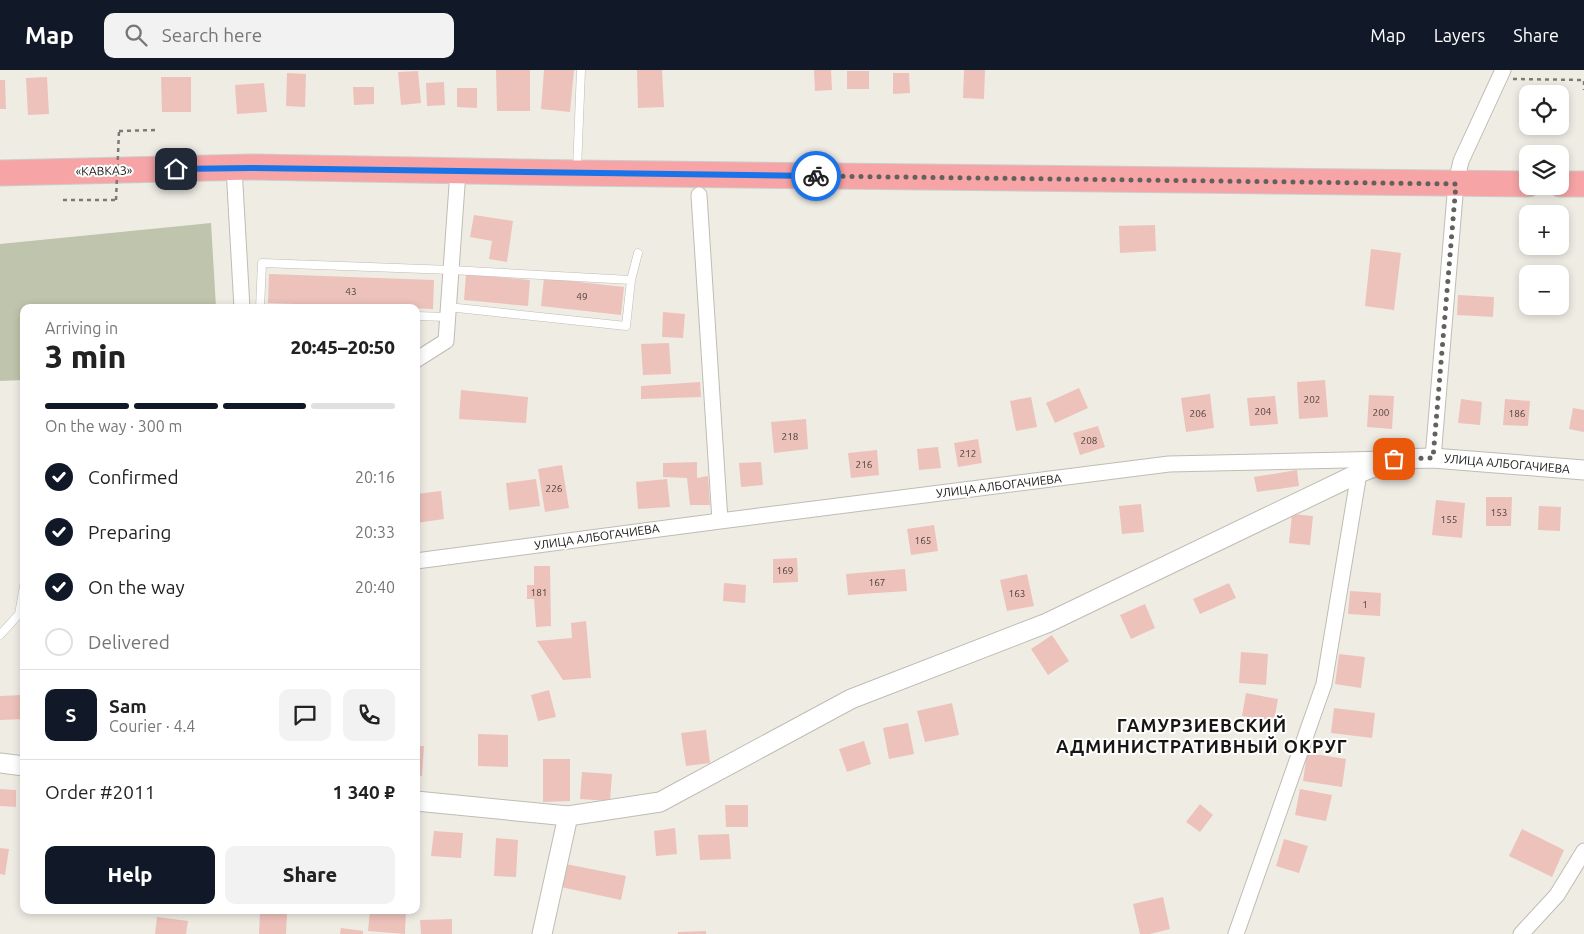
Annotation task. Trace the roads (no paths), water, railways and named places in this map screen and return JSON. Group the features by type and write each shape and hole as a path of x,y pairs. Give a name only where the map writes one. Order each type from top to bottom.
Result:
{"highway":[{"name":"«КАВКАЗ»","path":"0,173 234,168 1519,184"},
{"path":"1569,184 1584,184"}],"street":[{"path":"1433,458 1456,184 1461,161 1501,74"},
{"path":"234,168 242,304"},
{"path":"420,357 446,341 458,171"},
{"path":"699,195 720,521"},
{"name":"УЛИЦА АЛБОГАЧИЕВА","path":"420,560 1170,464 1433,458 1584,470"},
{"path":"420,801 568,816 660,802 851,699 1047,623 1359,473 1394,459"},
{"path":"1236,934 1324,684 1359,473"},
{"path":"0,764 20,766"},
{"path":"542,934 568,816"},
{"path":"1521,934 1557,895 1584,852"}],"lane":[{"path":"577,173 581,70"},
{"path":"420,316 448,312 626,326 630,280 638,253"},
{"path":"260,304 262,263 451,270 630,280"},
{"path":"0,635 19,614 20,608"}],"district":[{"name":"ГАМУРЗИЕВСКИЙ АДМИНИСТРАТИВНЫЙ ОКРУГ","path":"1202,736"}]}
